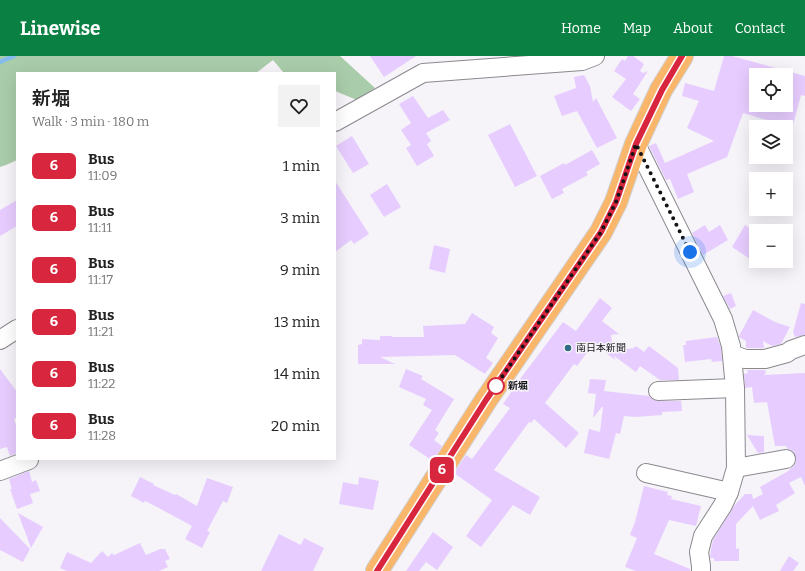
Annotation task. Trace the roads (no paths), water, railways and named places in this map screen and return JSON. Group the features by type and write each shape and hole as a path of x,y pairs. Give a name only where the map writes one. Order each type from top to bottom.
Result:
{"main road":[{"path":"377,571 486,400 601,232 616,202 636,144 662,90 682,56"}],"street":[{"path":"336,121 423,74 582,61 595,56"},
{"path":"636,144 723,319 731,346 735,388 736,468 729,492 723,505 703,536 699,552 705,569"},
{"path":"0,340 16,330"},
{"path":"732,354 745,359 765,359 787,353 805,344"},
{"path":"658,391 735,388"},
{"path":"736,468 786,458"},
{"path":"0,471 29,460"},
{"path":"646,473 729,492"}],"waterway":[{"path":"0,62 14,56"}],"place":[{"name":"南日本新聞","path":"568,348"},
{"name":"新堀","path":"496,386"}]}
